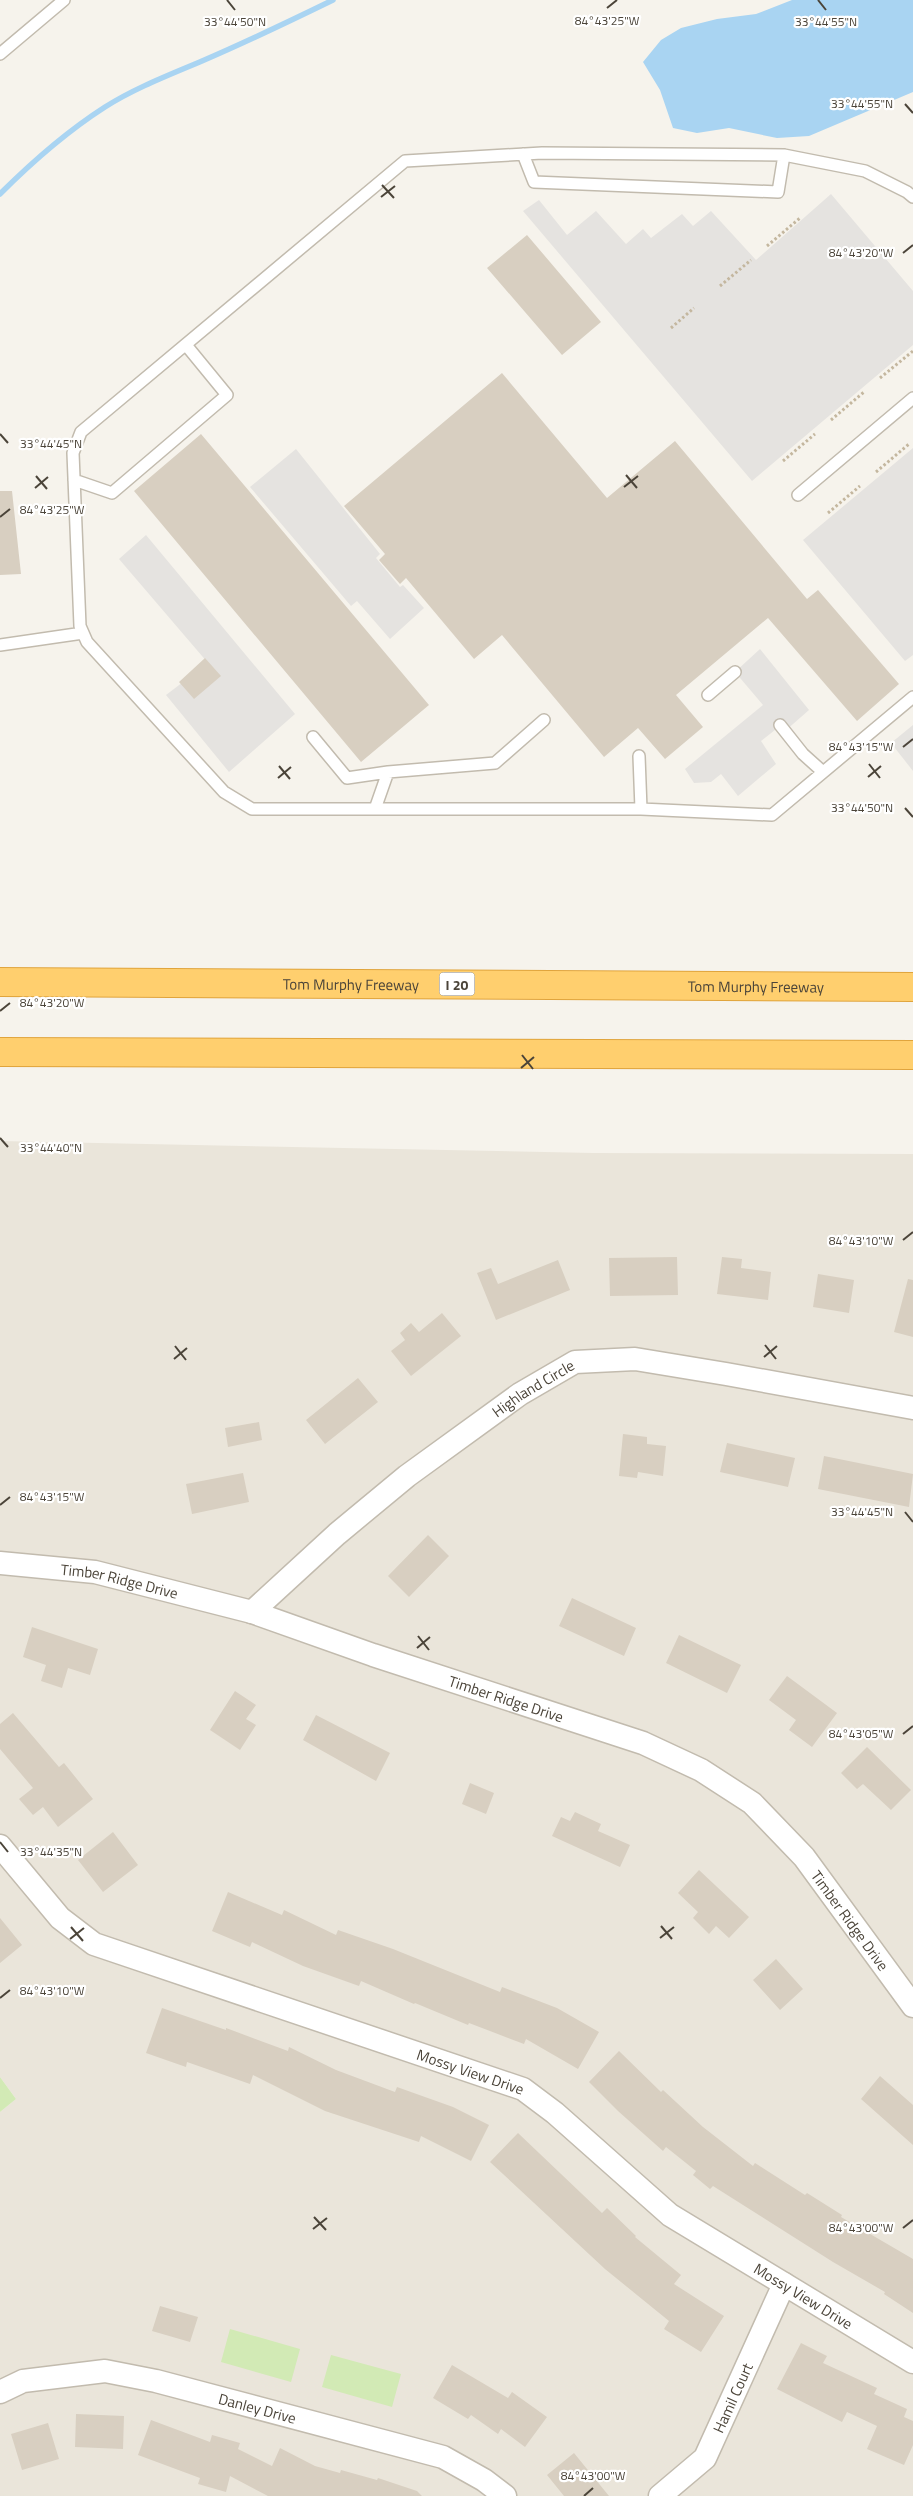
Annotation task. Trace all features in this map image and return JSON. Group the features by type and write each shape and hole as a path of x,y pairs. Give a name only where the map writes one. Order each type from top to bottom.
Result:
{"highway":[{"name":"Tom Murphy Freeway","path":"0,982 913,987"},
{"path":"0,1052 913,1056"}],"street":[{"name":"Highland Circle","path":"252,1612 337,1534 407,1476 520,1394 575,1362 635,1359 913,1408"},
{"name":"Timber Ridge Drive","path":"0,1563 95,1572 252,1612 373,1656 643,1743 701,1770 752,1803 804,1858 913,2006"},
{"name":"Mossy View Drive","path":"0,1846 60,1918 94,1944 523,2089 556,2113 670,2215 913,2362"},
{"name":"Hamil Court","path":"660,2496 705,2458 784,2284"},
{"name":"Danley Drive","path":"0,2392 23,2381 105,2370 156,2381 443,2457 484,2480 506,2496"}],"lane":[{"path":"0,54 64,0"},
{"path":"523,154 534,182 778,192 784,155"},
{"path":"913,197 907,192 865,171 784,155 523,154 405,161 81,432 73,453 80,626 87,642 224,792 252,809 641,809 772,815 913,697"},
{"path":"74,480 112,493 227,395 186,345"},
{"path":"798,495 913,398"},
{"path":"0,645 83,633"},
{"path":"708,694 735,672"},
{"path":"313,737 347,778 388,772 495,763 544,720"},
{"path":"780,725 803,754 823,772"},
{"path":"640,756 641,809"},
{"path":"375,809 388,772"}],"path":[{"path":"767,246 800,218"},
{"path":"720,286 751,260"},
{"path":"671,328 694,308"},
{"path":"880,378 913,351"},
{"path":"831,420 864,392"},
{"path":"783,460 815,434"},
{"path":"876,472 909,444"},
{"path":"828,513 860,486"}],"shaded area":[{"path":"831,194 913,291 913,345 752,481 523,211 539,200 567,235 596,211 626,244 643,229 651,238 682,214 693,226 711,211 756,260"},
{"path":"913,448 913,655 905,661 803,540"},
{"path":"296,449 380,554 376,558 400,587 403,585 424,608 390,639 357,601 351,606 250,487"},
{"path":"146,535 295,714 229,772 166,695 208,663 119,559"},
{"path":"760,649 809,710 785,731 780,726 761,741 776,764 738,796 721,774 711,782 694,783 685,769 763,705 735,672"},
{"path":"913,725 913,771 891,743"},
{"path":"0,1141 593,1153 913,1154 913,2496 0,2496 0,2112 16,2099 0,2077"}],"green space":[{"path":"0,2077 16,2099 0,2112"},
{"path":"230,2329 300,2349 291,2382 221,2362"},
{"path":"331,2355 401,2374 392,2407 322,2387"}],"water":[{"path":"792,0 913,0 913,92 809,136 777,138 729,128 697,133 673,128 660,90 643,62 661,40 681,28 717,19 756,14"}],"building":[{"path":"527,235 601,322 562,355 487,268"},
{"path":"502,373 607,498 675,441 807,599 818,590 899,684 857,721 768,618 676,695 703,727 665,759 638,728 604,757 502,635 474,659 406,578 400,584 379,560 385,554 344,506"},
{"path":"201,434 429,705 361,762 134,491"},
{"path":"0,491 12,491 21,574 0,575"},
{"path":"205,658 221,676 194,699 179,682"},
{"path":"677,1257 678,1295 610,1296 609,1258"},
{"path":"722,1257 742,1259 741,1268 771,1272 768,1300 717,1294"},
{"path":"558,1260 570,1290 496,1320 477,1273 491,1268 498,1284"},
{"path":"818,1274 854,1280 849,1313 813,1307"},
{"path":"908,1279 913,1280 913,1337 894,1332"},
{"path":"442,1313 461,1336 411,1376 391,1351 405,1340 400,1333 411,1323 419,1332"},
{"path":"358,1378 378,1402 325,1444 306,1420"},
{"path":"259,1422 262,1440 228,1447 225,1428"},
{"path":"623,1434 647,1437 647,1444 666,1446 663,1476 638,1472 637,1478 619,1476"},
{"path":"727,1443 795,1458 788,1487 720,1472"},
{"path":"824,1456 913,1474 909,1507 818,1489"},
{"path":"243,1473 249,1502 192,1514 186,1484"},
{"path":"428,1535 449,1556 409,1597 388,1576"},
{"path":"572,1598 636,1628 624,1656 559,1626"},
{"path":"32,1627 98,1649 90,1675 68,1668 62,1688 41,1681 46,1665 23,1657"},
{"path":"679,1635 741,1665 727,1693 666,1663"},
{"path":"787,1676 837,1713 812,1747 789,1730 796,1720 769,1700"},
{"path":"235,1691 256,1705 246,1719 256,1725 240,1750 210,1730"},
{"path":"13,1713 59,1767 64,1763 93,1799 58,1827 43,1807 33,1815 19,1799 33,1788 0,1749 0,1724"},
{"path":"316,1715 390,1753 376,1781 303,1740"},
{"path":"867,1747 911,1790 891,1810 863,1784 857,1789 841,1773"},
{"path":"470,1783 494,1793 486,1814 462,1804"},
{"path":"575,1812 601,1824 598,1831 630,1845 620,1867 552,1836 561,1817 570,1821"},
{"path":"113,1832 138,1865 103,1892 78,1860"},
{"path":"699,1870 749,1917 729,1938 716,1926 709,1934 693,1918 698,1912 678,1893"},
{"path":"228,1892 282,1915 284,1910 336,1935 338,1930 393,1949 500,1992 502,1987 557,2008 599,2032 578,2069 526,2039 524,2044 469,2023 468,2025 361,1981 359,1986 303,1966 252,1942 250,1947 212,1931"},
{"path":"0,1918 22,1945 0,1963"},
{"path":"776,1959 803,1989 780,2010 753,1980"},
{"path":"162,2008 226,2030 226,2028 288,2051 289,2047 336,2070 395,2092 397,2087 453,2107 489,2125 471,2161 421,2136 419,2142 325,2111 253,2075 250,2084 187,2062 186,2067 146,2053"},
{"path":"619,2051 661,2092 663,2090 703,2127 753,2166 755,2163 805,2195 807,2193 842,2215 841,2217 913,2259 913,2313 884,2294 885,2292 833,2262 713,2186 710,2189 693,2175 696,2171 666,2147 663,2151 618,2111 589,2082"},
{"path":"880,2076 913,2105 913,2145 861,2099"},
{"path":"518,2133 602,2213 607,2208 635,2237 681,2275 674,2284 724,2316 701,2352 664,2329 669,2321 605,2269 490,2162"},
{"path":"160,2306 198,2317 190,2342 152,2331"},
{"path":"801,2343 827,2356 823,2363 877,2388 874,2394 907,2409 904,2417 913,2421 913,2445 904,2465 867,2449 877,2426 847,2412 842,2422 777,2389"},
{"path":"452,2365 508,2398 512,2392 547,2417 525,2447 501,2429 498,2434 471,2415 468,2419 433,2398"},
{"path":"76,2414 124,2416 123,2449 75,2447"},
{"path":"151,2420 210,2442 212,2435 240,2443 238,2449 272,2466 280,2448 315,2466 340,2473 341,2470 377,2480 378,2478 417,2491 422,2496 268,2496 230,2476 226,2492 198,2484 200,2478 138,2455"},
{"path":"48,2423 59,2459 22,2470 11,2434"},
{"path":"574,2453 609,2496 564,2496 547,2475"}],"waterway":[{"path":"0,194 63,137 116,100 333,0"}]}
